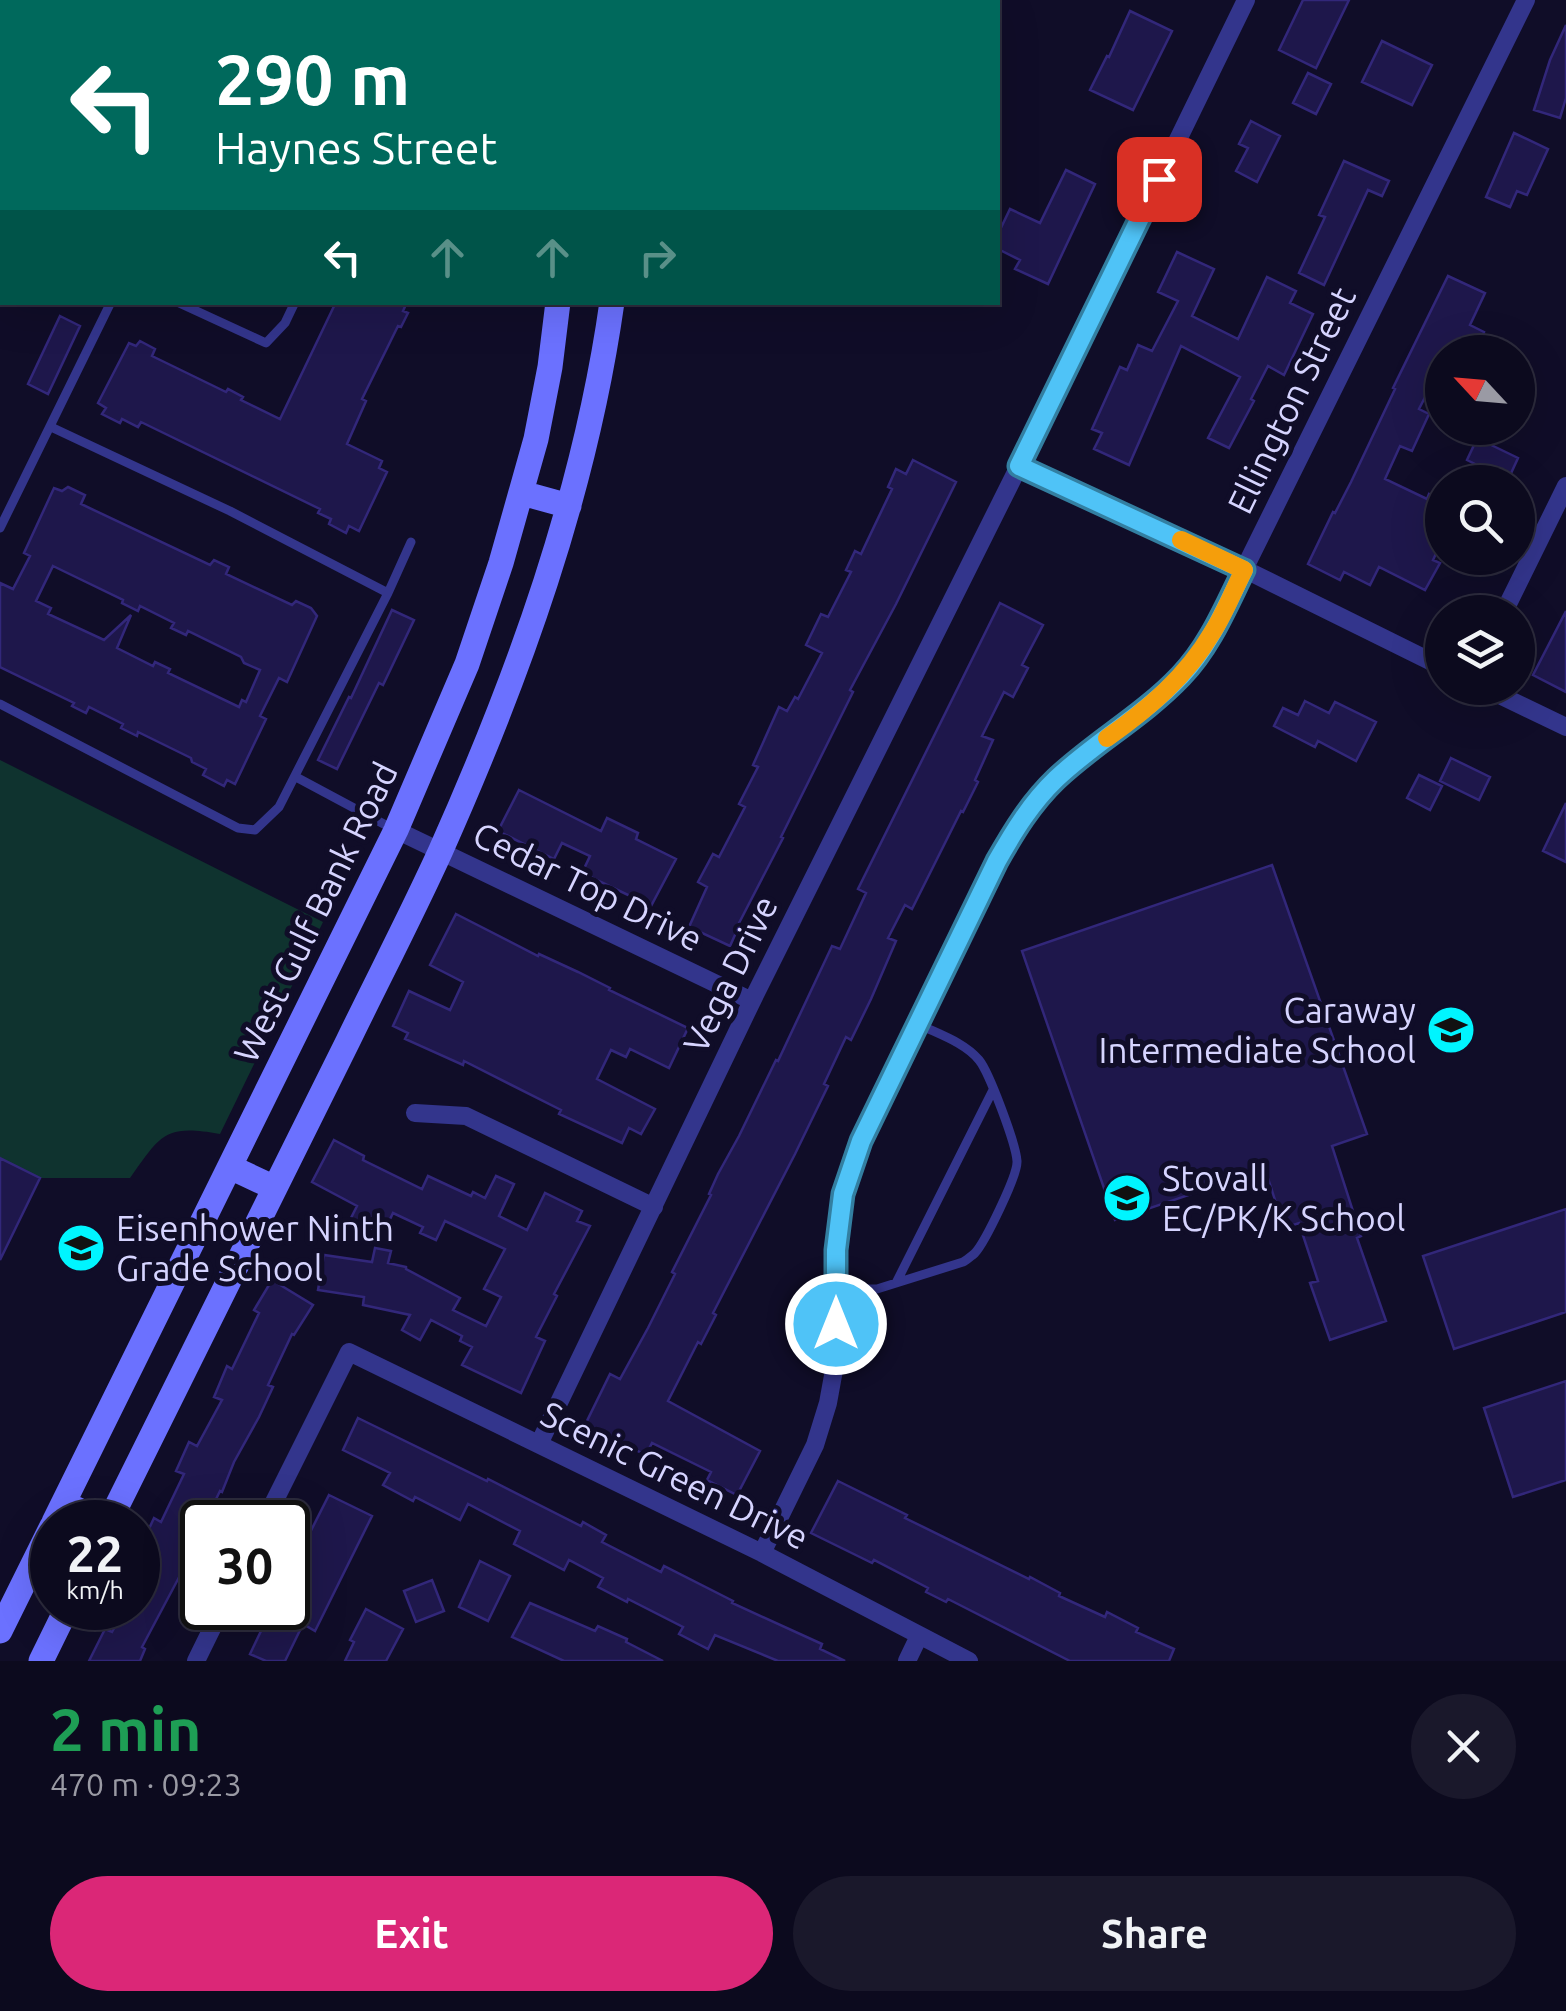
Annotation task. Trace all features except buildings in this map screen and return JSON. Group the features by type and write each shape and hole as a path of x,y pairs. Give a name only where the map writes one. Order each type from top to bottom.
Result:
{"main road":[{"name":"West Gulf Bank Road","path":"65,1500 396,830 468,664 536,439 558,305"},
{"path":"117,1500 276,1188 440,851 510,686 569,506 596,398 612,305"},
{"path":"522,493 569,506"},
{"path":"230,1168 276,1188"},
{"name":"West Gulf Bank Road","path":"0,1631 30,1571"},
{"path":"41,1661 57,1630"}],"street":[{"name":"Vega Drive","path":"539,1444 752,1001 1246,0"},
{"name":"Ellington Street","path":"762,1553 814,1445 828,1403 836,1358 836,1250 843,1194 861,1141 997,861 1021,819 1053,782 1185,672 1213,632 1526,0"},
{"path":"1019,466 1425,658"},
{"path":"1512,595 1566,486"},
{"path":"1522,705 1566,726"},
{"name":"Cedar Top Drive","path":"396,830 752,1001"},
{"path":"416,1113 466,1116 654,1208"},
{"name":"Scenic Green Drive","path":"275,1500 349,1352 762,1553 969,1661"},
{"path":"196,1661 211,1630"},
{"path":"907,1661 919,1636"}],"lane":[{"path":"0,528 110,305"},
{"path":"184,305 266,343 286,323 295,305"},
{"path":"51,427 388,593"},
{"path":"0,704 238,828 255,830 279,808 412,542"},
{"path":"296,776 396,830"},
{"path":"836,1289 877,1288 963,1262 982,1243 1015,1176 1017,1162 981,1062 967,1049 918,1024"},
{"path":"896,1283 994,1090"}],"green space":[{"name":"Eisenhower Ninth Grade School","path":"0,760 323,922 220,1134 187,1131 166,1136 130,1178 40,1178 0,1158"}],"slow traffic":[{"path":"1107,738 1157,700 1185,672 1213,632 1244,570 1181,540"}],"place":[{"name":"Caraway Intermediate School","path":"1451,1030"},
{"name":"Stovall EC/PK/K School","path":"1127,1198"},
{"name":"Eisenhower Ninth Grade School","path":"81,1248"}],"route":[{"path":"836,1324 836,1250 843,1194 861,1141 997,861 1021,819 1053,782 1157,700 1185,672 1213,632 1244,570 1019,466 1159,179"}]}
